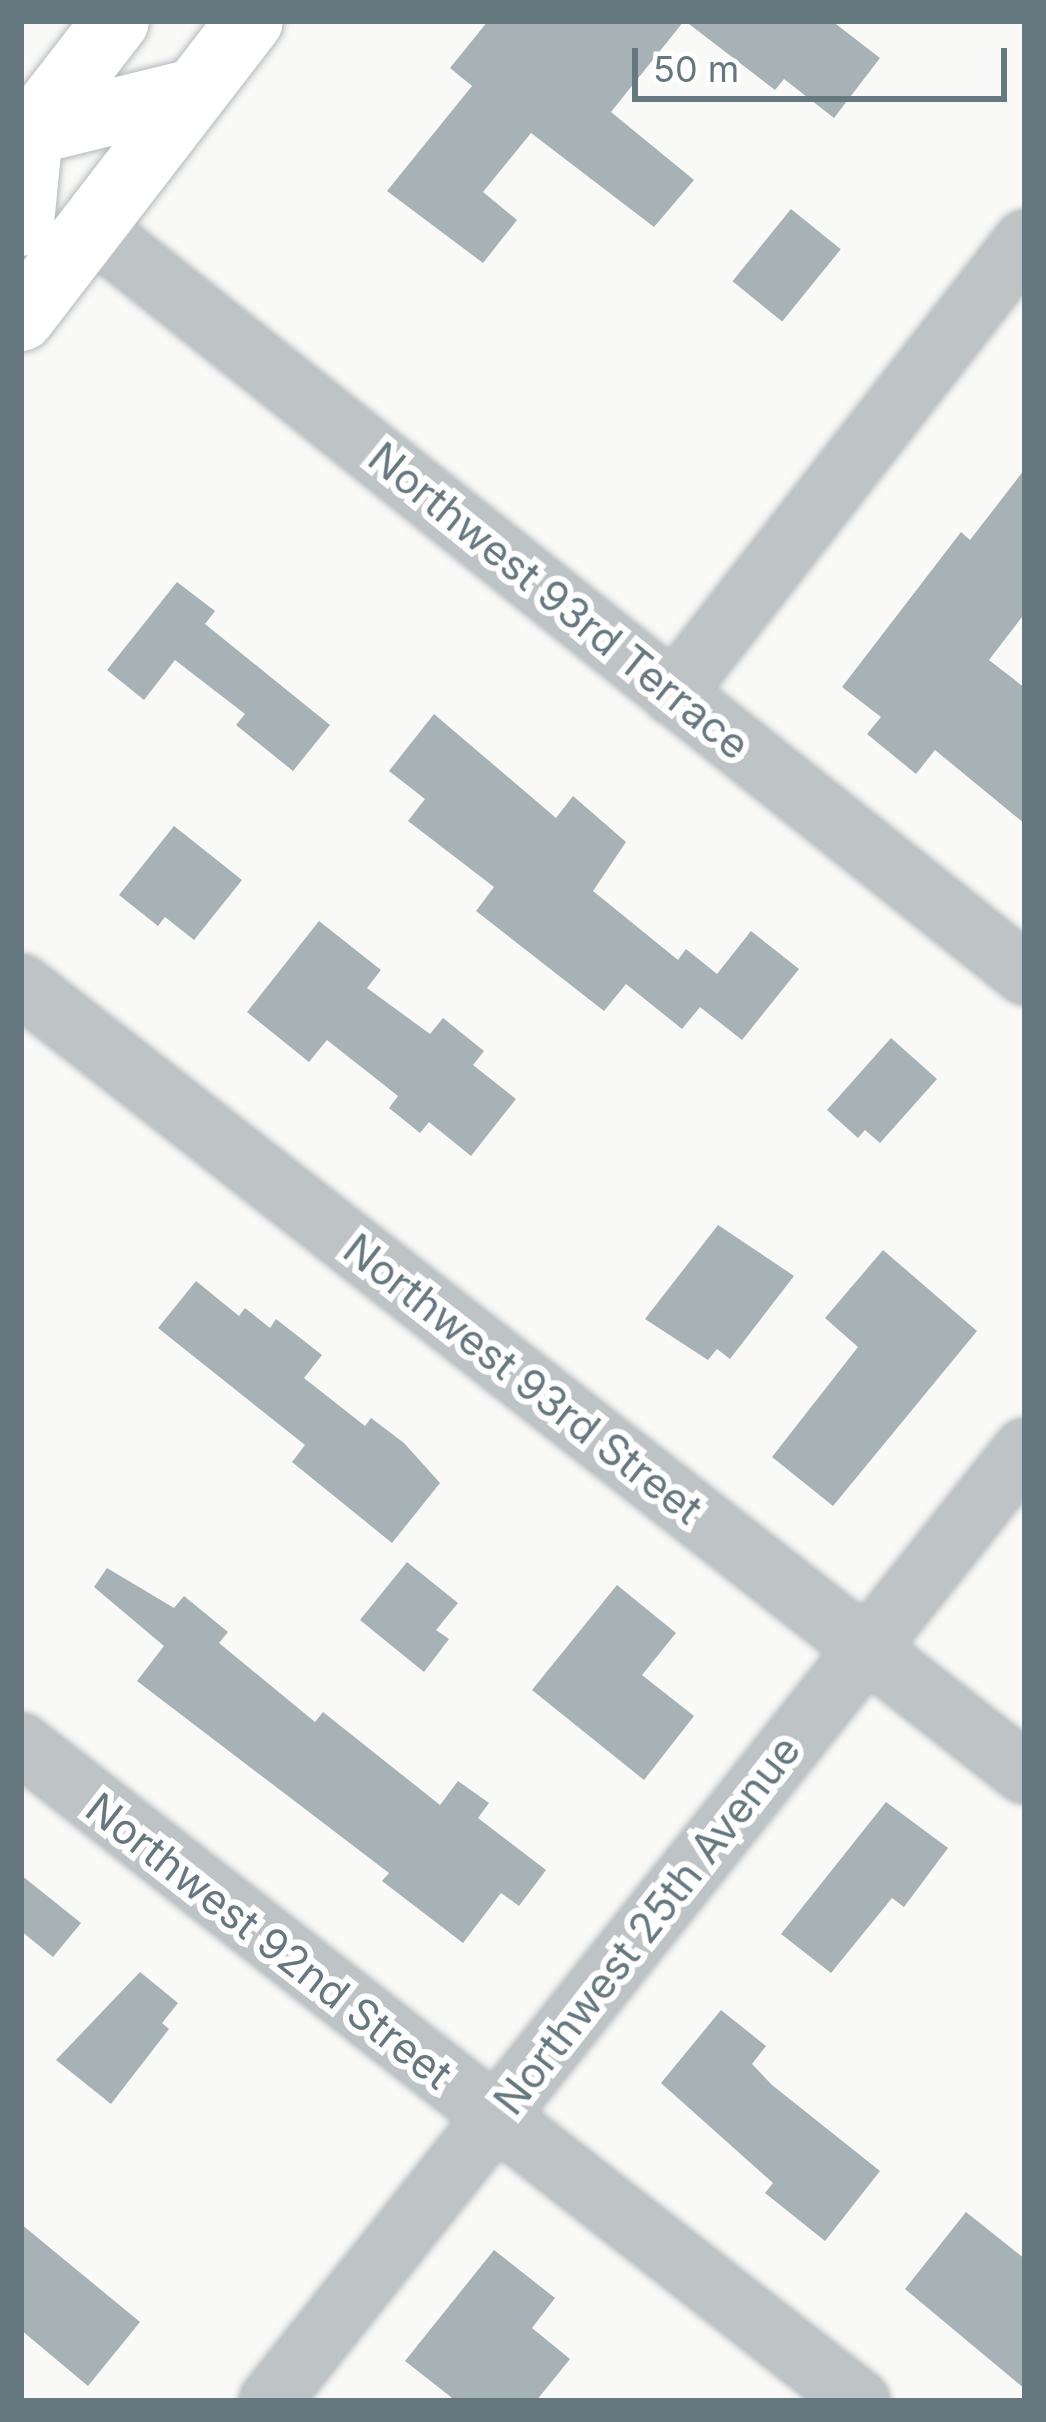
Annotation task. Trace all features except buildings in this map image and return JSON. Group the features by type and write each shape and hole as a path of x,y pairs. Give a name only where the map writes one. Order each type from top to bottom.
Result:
{"main road":[{"path":"21,223 24,134 116,21"},
{"path":"21,318 250,21"},
{"path":"24,134 193,92"}],"street":[{"name":"Northwest 93rd Terrace","path":"92,228 1025,974"},
{"path":"673,694 1025,242"},
{"name":"Northwest 93rd Street","path":"21,985 1025,1773"},
{"name":"Northwest 25th Avenue","path":"270,2401 1025,1449"},
{"name":"Northwest 92nd Street","path":"21,1744 493,2119 860,2401"}]}
